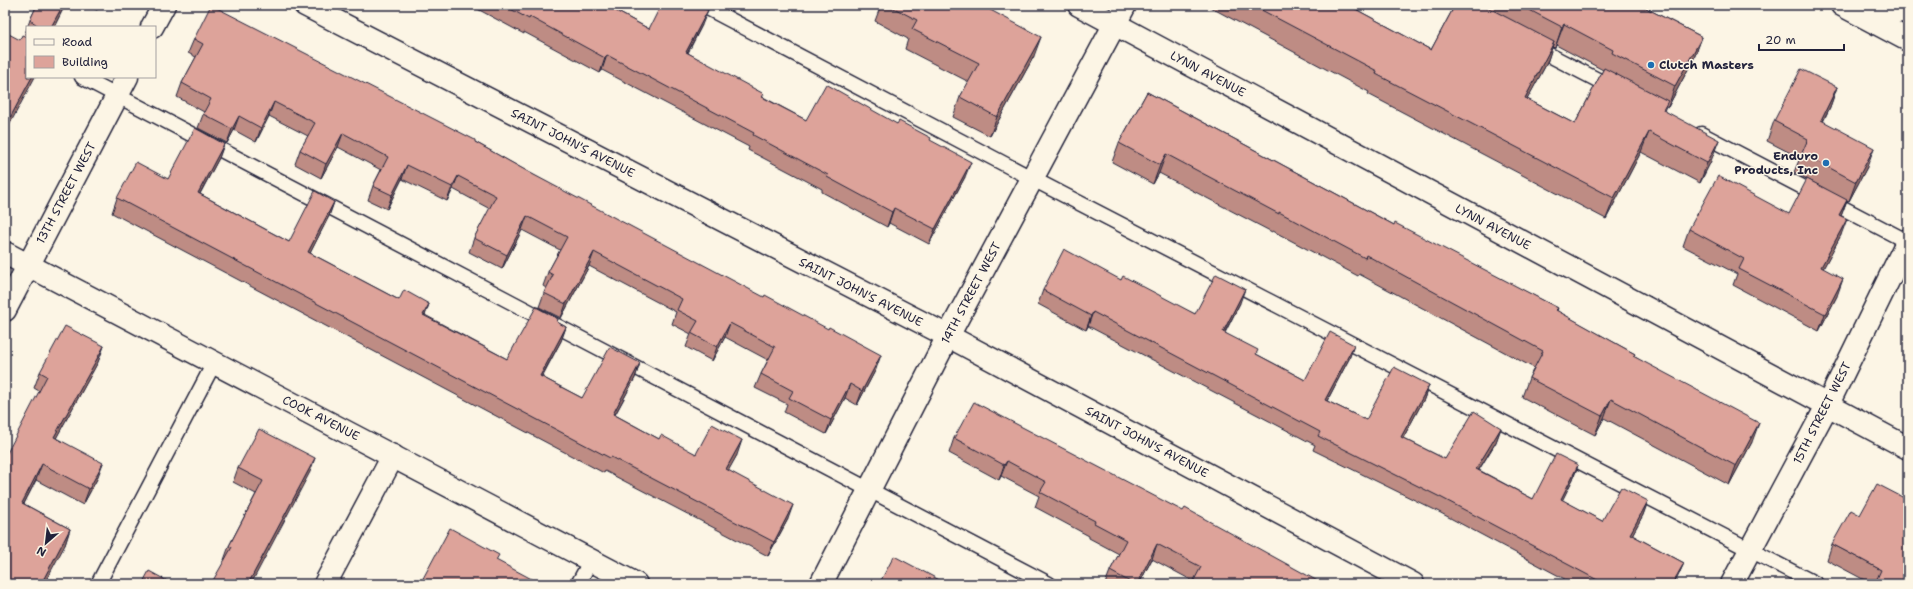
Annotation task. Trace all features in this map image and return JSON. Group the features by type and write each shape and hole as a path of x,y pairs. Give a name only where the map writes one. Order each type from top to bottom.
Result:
{"street":[{"path":"153,26 164,5"},
{"name":"SAINT JOHN'S AVENUE","path":"305,5 948,336 1413,584"},
{"name":"LYNN AVENUE","path":"1079,5 1908,448"},
{"name":"14TH STREET WEST","path":"821,584 948,336 1125,5"},
{"path":"1842,5 1908,40"},
{"path":"1846,5 1869,13 1892,14 1908,9"},
{"name":"13TH STREET WEST","path":"5,310 122,86"},
{"name":"15TH STREET WEST","path":"1732,584 1827,406 1908,241"},
{"name":"COOK AVENUE","path":"5,253 636,584"},
{"path":"324,584 393,456"}],"lane":[{"path":"702,5 1033,179 1816,584"},
{"path":"1518,38 1624,94"},
{"path":"86,78 122,86 869,490 1049,584"},
{"path":"1688,127 1908,241"},
{"path":"98,584 214,363"},
{"path":"578,584 591,560"}],"building":[{"path":"37,5 63,5 52,26 39,26 30,20"},
{"path":"211,5 475,140 475,142 534,175 764,297 765,295 828,329 829,327 881,355 862,391 850,384 831,420 789,398 793,391 761,374 775,347 730,323 717,347 691,333 698,321 677,310 682,299 594,252 566,304 544,293 553,275 548,272 567,237 527,216 507,255 474,238 496,196 458,176 452,187 407,165 392,195 373,186 388,157 343,133 326,164 300,150 315,123 274,102 261,128 239,116 232,129 203,114 211,99 182,83 203,44 194,39"},
{"path":"503,5 605,5 649,29 661,5 697,5 708,10 686,52 764,94 762,97 806,120 826,84 897,124 899,121 931,138 930,140 971,162 935,229 894,208 892,212 827,177 828,175 753,135 754,133 607,55 605,58 530,17 529,19"},
{"path":"888,5 981,5 1041,37 997,117 960,97 979,63 912,29 917,20"},
{"path":"1252,5 1348,5 1431,50 1455,5 1483,5 1554,42 1525,98 1575,124 1604,68 1668,101 1663,110 1719,140 1707,163 1649,132 1614,198 1376,74 1377,71"},
{"path":"1520,5 1640,5 1702,37 1675,86 1612,53 1613,50 1564,24 1562,27"},
{"path":"5,32 20,40 22,35 26,37 26,78 31,78 5,127"},
{"path":"1801,69 1837,87 1821,120 1874,148 1856,182 1802,153 1808,139 1774,121"},
{"path":"1147,92 1394,225 1395,223 1558,308 1556,310 1635,354 1633,356 1759,423 1736,466 1611,399 1602,416 1529,378 1543,351 1366,255 1365,258 1166,154 1160,165 1119,143"},
{"path":"195,128 224,144 198,193 289,242 315,191 334,202 308,252 399,300 404,290 429,304 423,315 507,359 536,307 558,319 557,322 566,327 540,376 582,398 610,347 640,363 613,414 659,439 661,435 696,454 712,424 742,440 726,469 793,505 774,542 611,457 610,458 117,198 136,162 168,179"},
{"path":"1718,176 1789,214 1807,179 1847,200 1839,215 1847,219 1821,267 1843,279 1825,314 1739,269 1744,259 1689,229"},
{"path":"1064,249 1121,280 1123,276 1195,314 1216,274 1245,289 1223,332 1258,350 1256,354 1305,380 1330,332 1354,345 1325,400 1366,420 1394,367 1429,385 1401,437 1445,459 1474,411 1501,428 1476,469 1533,499 1556,454 1578,465 1561,499 1602,521 1621,487 1648,501 1630,534 1684,563 1672,584 1605,584 1442,498 1318,436 1320,432 1093,312 1091,316 1043,290"},
{"path":"65,326 104,346 54,437 103,463 89,489 42,464 22,503 70,529 41,584 5,584 5,457 47,376 40,372"},
{"path":"974,402 1183,511 1185,508 1323,584 1241,584 1234,580 1232,584 1192,584 1201,567 1157,544 1137,584 1134,584 1110,571 1126,540 1094,523 1095,521 1040,492 1046,482 1007,461 1004,465 954,438"},
{"path":"259,429 315,458 248,584 211,584 232,547 229,546 263,481 238,468"},
{"path":"1877,484 1908,500 1908,584 1877,584 1878,582 1876,581 1881,570 1832,544 1851,510 1860,515"},
{"path":"450,528 499,555 496,560 541,584 420,584"},
{"path":"894,556 947,584 879,584"},
{"path":"149,571 173,584 142,584"}],"place":[{"name":"Clutch Masters","path":"1651,65"},
{"name":"Enduro Products, Inc","path":"1826,163"}]}
